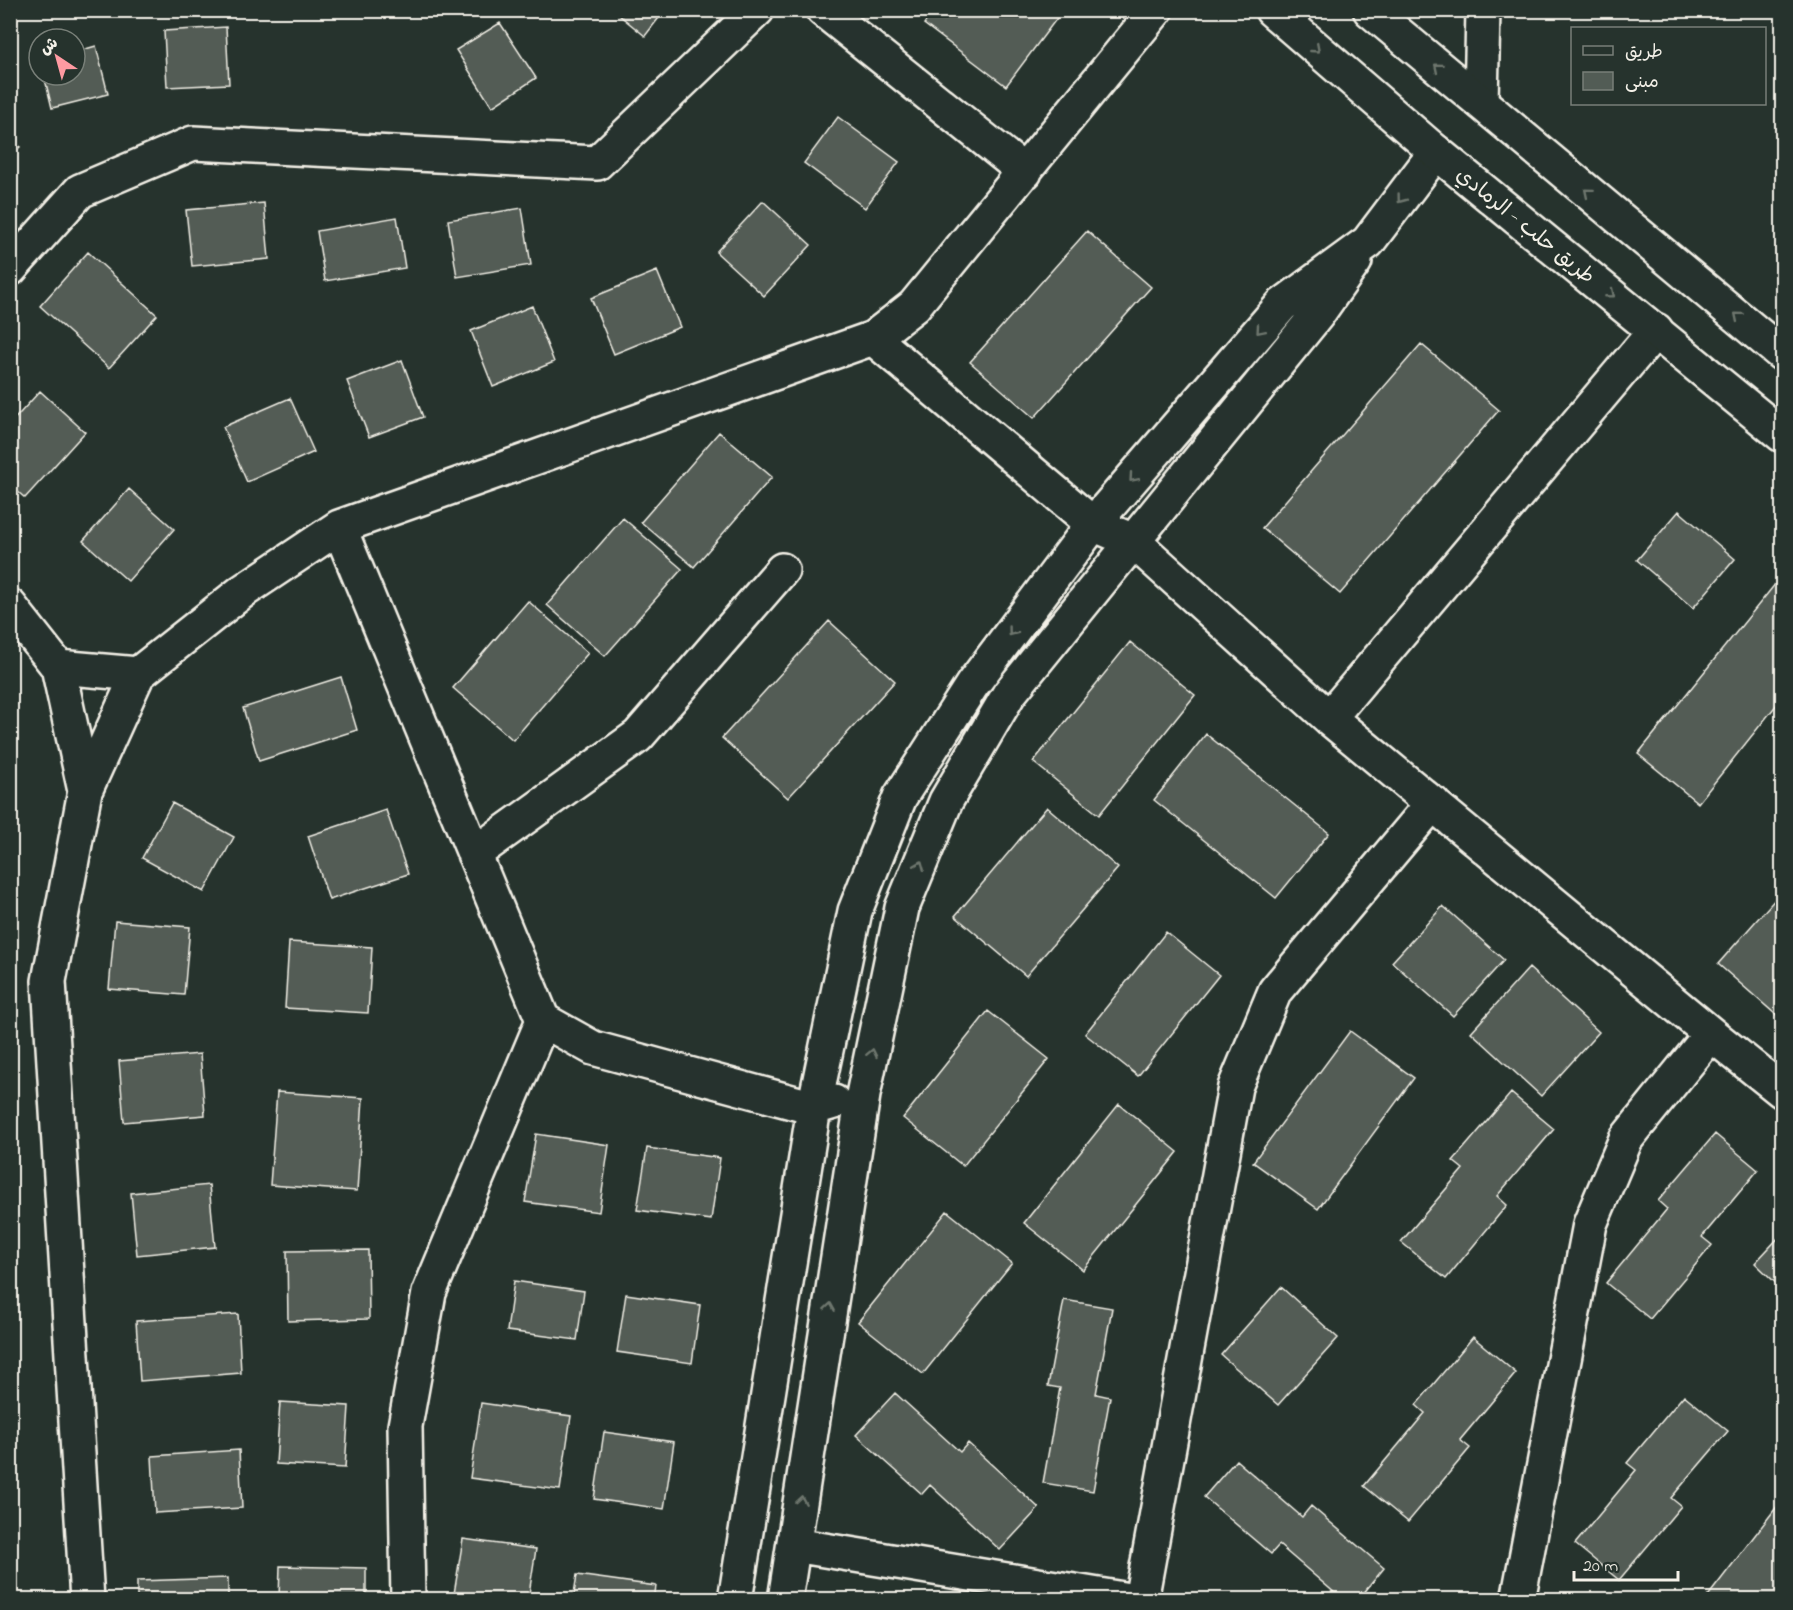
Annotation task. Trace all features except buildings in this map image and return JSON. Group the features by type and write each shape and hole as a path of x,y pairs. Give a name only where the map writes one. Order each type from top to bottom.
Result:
{"main road":[{"path":"10,269 80,191 193,143 597,163 757,10"},
{"path":"823,10 1025,172"},
{"path":"87,1599 48,981 85,791 138,674 243,591 339,527 873,338 914,306 1156,10"},
{"name":"طريق حلب - الرمادي","path":"1272,10 1436,152 1782,435"},
{"path":"1370,10 1782,354"},
{"path":"1481,102 1484,10"},
{"path":"785,1599 863,1095 902,908 946,801 1010,694 1317,315 1368,242 1436,152"},
{"path":"735,1599 814,1108 855,911 900,797 972,685 1093,524 1282,304 1368,242"},
{"path":"1329,718 1656,330"},
{"path":"873,338 1093,524 1133,541 1329,718 1782,1092"},
{"path":"339,527 543,1020 593,1048 814,1108 863,1095"},
{"path":"474,854 638,736 782,570"},
{"path":"10,606 58,667 85,791"},
{"path":"58,667 138,674"},
{"path":"1141,1599 1235,1086 1275,991 1433,803"},
{"path":"408,1599 405,1426 429,1293 543,1020"},
{"path":"1518,1599 1590,1224 1626,1139 1711,1034"},
{"path":"794,1545 1129,1599"}]}
